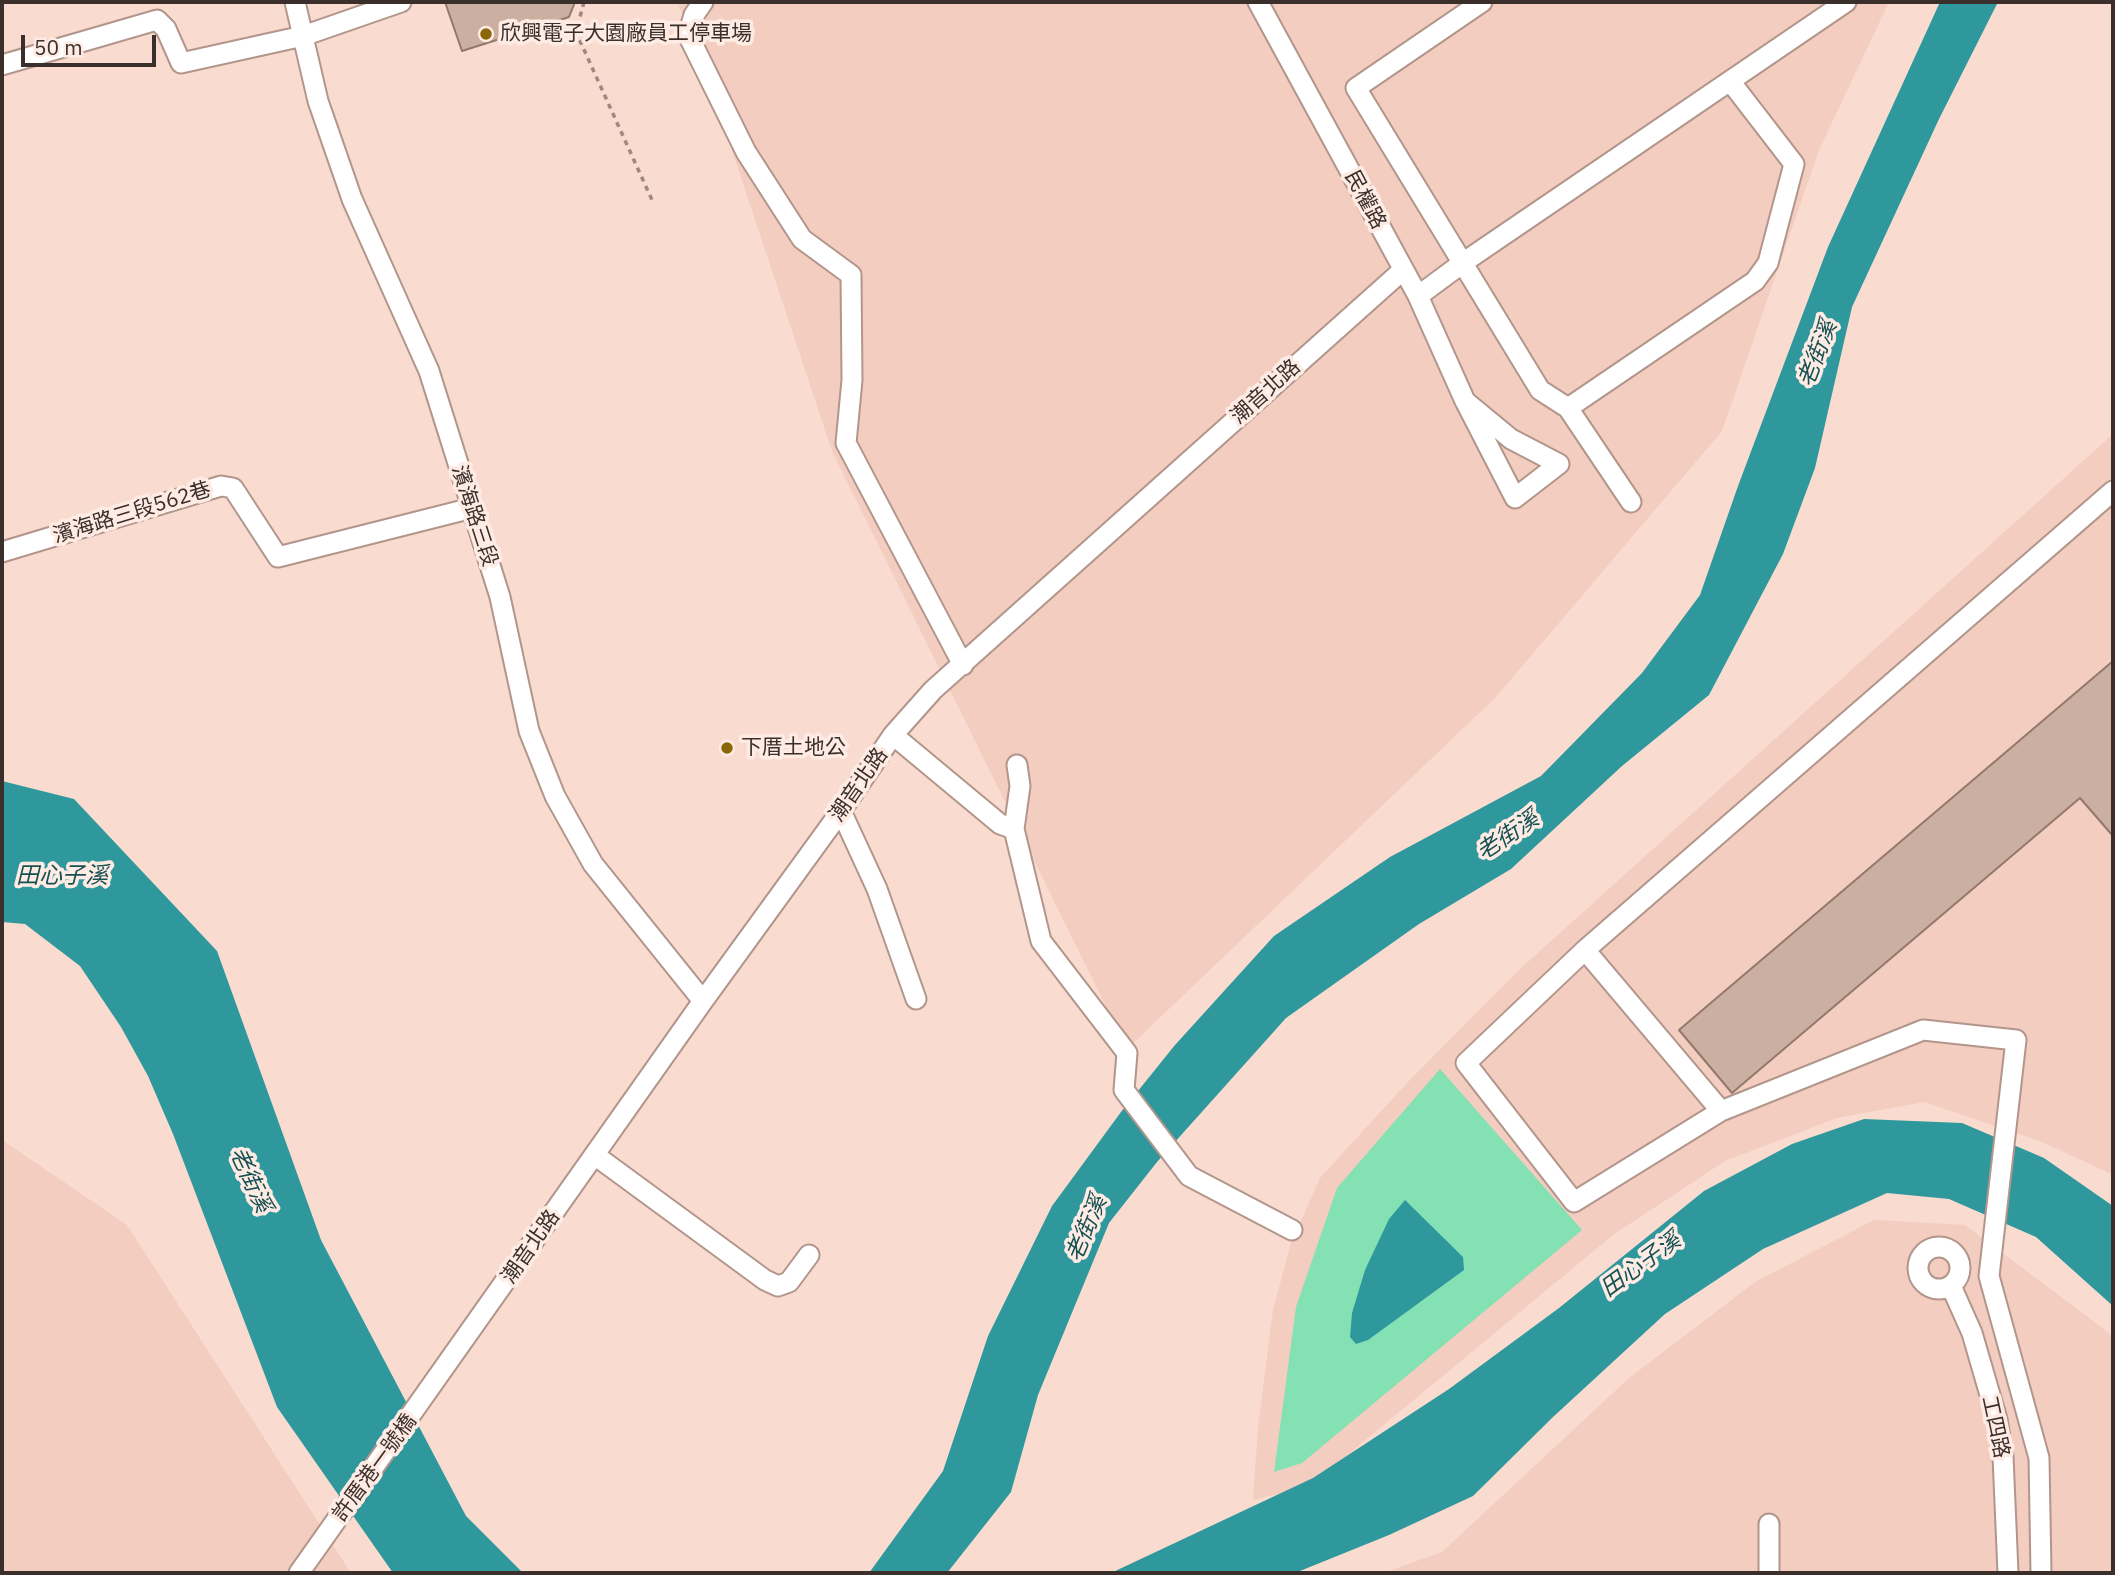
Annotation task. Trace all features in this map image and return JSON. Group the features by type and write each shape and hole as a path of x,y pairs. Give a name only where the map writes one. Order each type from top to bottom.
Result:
{"street":[{"name":"濱海路三段","path":"295,2 318,101 352,200 429,371 500,597 529,731 555,796 593,863 703,1001"},
{"path":"2,65 157,20 166,29 181,63 303,36 401,2"},
{"path":"703,2 694,15 688,35 746,152 802,239 851,275 852,380 846,443 963,665"},
{"name":"民權路","path":"1258,2 1418,296 1465,401 1515,499 1559,464 1511,439 1465,401"},
{"path":"1482,2 1356,88 1540,390 1568,408 1630,502"},
{"path":"1418,296 1846,2"},
{"path":"1568,408 1755,281 1768,263 1794,164 1730,81"},
{"name":"潮音北路","path":"425,1398 893,735 933,690 1403,270"},
{"name":"濱海路三段562巷","path":"2,552 221,486 233,488 278,557 472,508"},
{"path":"2041,1573 2039,1458 1989,1276 2016,1040 1923,1030 1721,1111 1574,1202 1466,1063 1586,950 2113,491"},
{"path":"893,735 1000,824 1014,829"},
{"path":"1017,765 1020,786 1014,829 1041,941 1126,1053 1124,1090 1189,1176 1292,1230"},
{"path":"841,811 877,889 916,999"},
{"path":"1586,950 1721,1111"},
{"path":"596,1156 765,1280 778,1286 789,1282 809,1255"},
{"name":"工四路","path":"1951,1286 1972,1333 1997,1419 2003,1456 2008,1573"},
{"name":"許厝港一號橋","path":"299,1573 425,1398"},
{"path":"1769,1524 1769,1573"}],"path":[{"path":"584,2 576,32 652,200"}],"shaded area":[{"path":"677,2 1889,2 1819,150 1722,431 1496,697 1127,1049 832,451 699,51"},
{"path":"2113,434 2113,1175 2040,1141 1924,1102 1837,1118 1725,1161 1613,1235 1310,1486 1253,1500 1258,1427 1273,1310 1291,1243 1320,1178 1406,1084 1520,969"},
{"path":"2,1140 127,1225 351,1573 2,1573"},
{"path":"1874,1220 1965,1225 2113,1336 2113,1573 1383,1573 1442,1552 1629,1378 1755,1282"}],"green space":[{"path":"1440,1069 1582,1230 1302,1463 1274,1472 1296,1307 1337,1188"}],"water":[{"name":"老街溪","path":"1940,2 1998,2 1939,119 1852,307 1815,468 1783,554 1709,695 1622,766 1511,869 1419,924 1286,1018 1157,1162 1109,1223 1038,1395 1011,1492 947,1573 869,1573 943,1471 988,1336 1052,1206 1121,1112 1175,1045 1274,936 1390,857 1541,776 1642,673 1700,595 1828,247"},
{"name":"田心子溪","path":"2,781 74,799 217,951 321,1240 466,1516 523,1573 393,1573 277,1407 173,1134 148,1076 121,1027 80,966 25,924 2,922"},
{"path":"1864,1119 1962,1123 2044,1158 2113,1206 2113,1306 2036,1237 1949,1199 1887,1193 1763,1249 1665,1314 1553,1417 1473,1496 1389,1535 1295,1573 1111,1573 1313,1478 1449,1389 1559,1308 1704,1191 1792,1144"},
{"path":"1405,1200 1463,1257 1464,1270 1368,1340 1356,1344 1350,1337 1352,1313 1365,1270 1389,1219"}],"building":[{"name":"欣興電子大園廠員工停車場","path":"445,2 575,2 569,17 462,51"},
{"path":"2113,661 2113,836 2080,798 1732,1093 1679,1030"}],"place":[{"name":"欣興電子大園廠員工停車場","path":"486,34"},
{"name":"下厝土地公","path":"727,748"}]}
